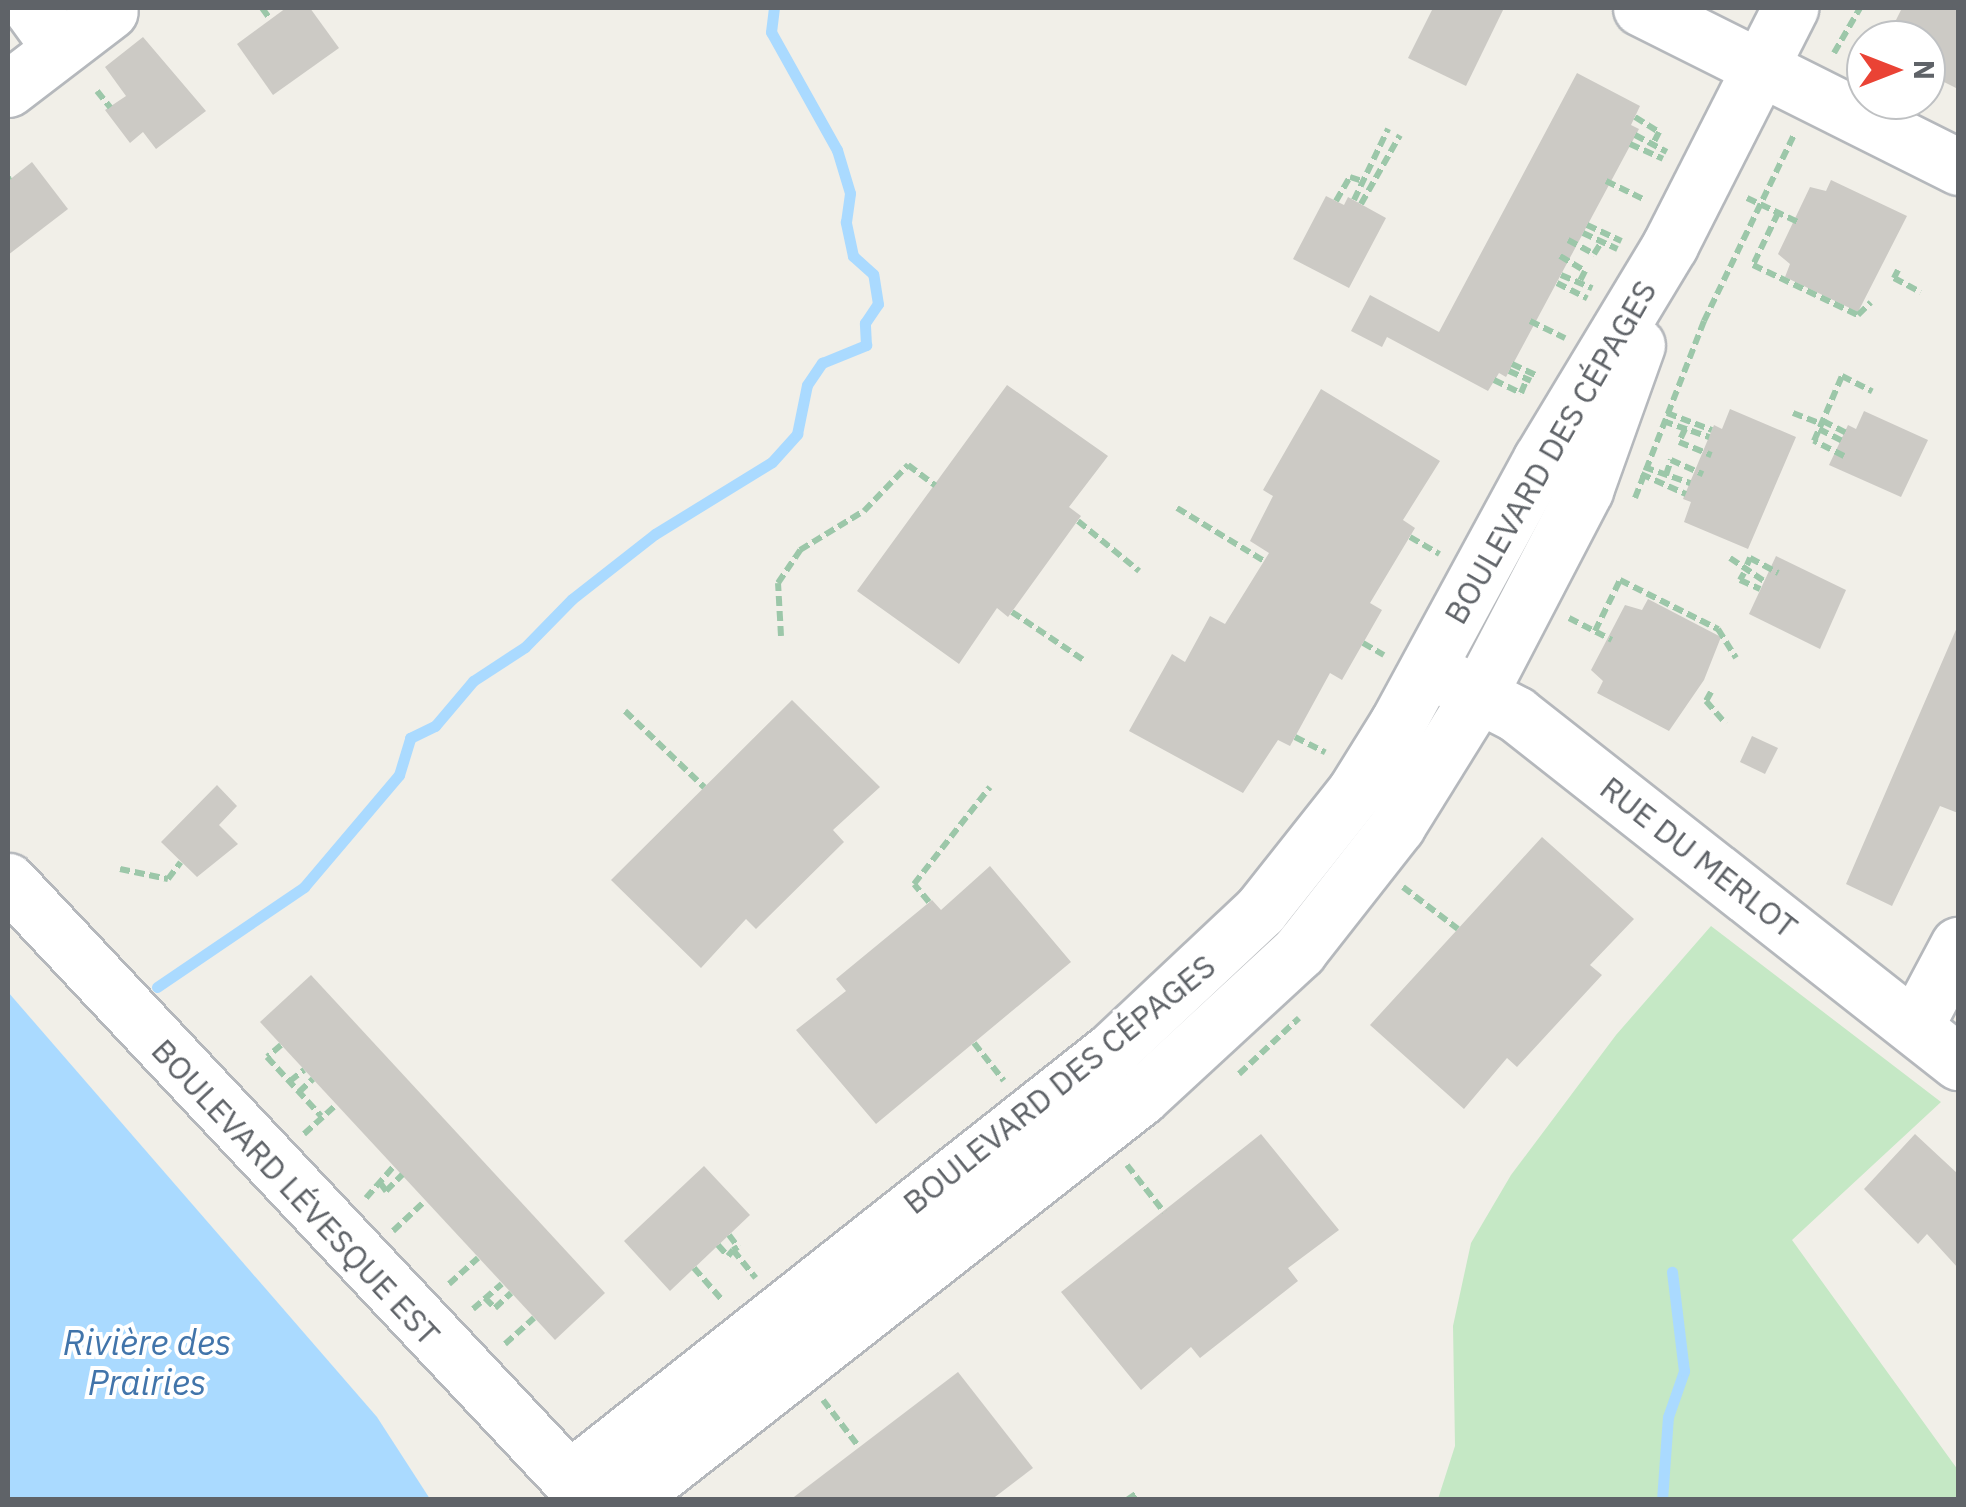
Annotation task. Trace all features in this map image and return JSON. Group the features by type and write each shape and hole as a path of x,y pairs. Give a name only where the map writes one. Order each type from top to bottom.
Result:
{"street":[{"path":"1640,8 1762,64 1958,167"},
{"name":"BOULEVARD DES CÉPAGES","path":"579,1490 1178,994 1313,846 1355,791 1427,669 1541,459 1638,234 1762,64 1790,8"},
{"path":"8,89 46,28 110,11"},
{"name":"BOULEVARD DES CÉPAGES","path":"627,1500 1141,1097 1257,995 1359,877 1479,694 1585,490 1638,234"},
{"name":"RUE DU MERLOT","path":"1427,669 1516,714 1958,1062"},
{"name":"BOULEVARD LÉVESQUE EST","path":"8,881 579,1490"},
{"path":"1915,1026 1958,946"}],"path":[{"path":"262,8 270,19"},
{"path":"1831,57 1860,8"},
{"path":"97,91 110,107"},
{"path":"1634,117 1659,132 1653,144"},
{"name":"BOULEVARD DES CÉPAGES","path":"1636,496 1704,321 1795,129"},
{"path":"1388,130 1362,182 1357,202 1400,135"},
{"path":"1630,144 1665,155 1635,135"},
{"path":"1336,201 1350,177 1362,182"},
{"path":"1606,181 1638,234"},
{"path":"1747,198 1798,222"},
{"path":"1778,213 1753,265 1858,315 1871,302"},
{"path":"1585,229 1638,234 1602,241 1585,229"},
{"path":"1568,240 1594,254 1602,241"},
{"path":"1560,256 1585,271 1579,283"},
{"path":"1898,270 1894,278 1920,292"},
{"path":"1591,300 1559,279 1595,290"},
{"path":"1530,321 1570,340"},
{"path":"1511,368 1547,385 1528,379 1511,368"},
{"path":"1844,456 1814,440 1842,376 1872,391"},
{"path":"1494,380 1520,393 1528,379"},
{"path":"1793,412 1843,436"},
{"path":"1654,413 1668,418 1711,434 1685,429 1668,418"},
{"path":"1685,429 1679,442 1712,455"},
{"path":"1666,475 1671,460 1703,474"},
{"path":"781,636 778,584 800,550 864,511 908,465 935,485"},
{"path":"1631,466 1686,494"},
{"path":"1646,472 1690,483"},
{"path":"1177,508 1264,561"},
{"path":"1078,521 1139,571"},
{"path":"1410,537 1452,561"},
{"path":"1730,558 1762,585"},
{"path":"1746,569 1750,558 1778,573"},
{"path":"1595,631 1620,580 1718,629 1736,658"},
{"path":"1012,612 1084,661"},
{"path":"1557,612 1612,640"},
{"path":"1710,692 1706,701 1726,724"},
{"path":"625,710 704,788"},
{"path":"1295,737 1340,759"},
{"path":"930,902 914,884 990,786"},
{"path":"120,869 168,879 181,862"},
{"path":"1396,882 1458,930"},
{"path":"1270,1048 1306,1010"},
{"path":"974,1043 1010,1090"},
{"path":"281,1045 267,1056 322,1116"},
{"path":"290,1081 304,1070"},
{"path":"299,1092 313,1079"},
{"path":"297,1142 336,1104"},
{"path":"1118,1154 1164,1212"},
{"path":"394,1166 377,1178 386,1191 402,1175"},
{"path":"359,1206 381,1184"},
{"path":"388,1236 426,1201"},
{"path":"718,1245 728,1256 738,1246 729,1235"},
{"path":"732,1250 760,1283"},
{"path":"439,1292 478,1258"},
{"path":"694,1268 728,1308"},
{"path":"463,1319 502,1284"},
{"path":"485,1298 495,1308 511,1293"},
{"path":"494,1353 534,1318"},
{"path":"815,1388 859,1447"},
{"path":"1127,1500 1137,1492"}],"green space":[{"path":"1711,926 1941,1102 1792,1240 1958,1470 1958,1499 1438,1499 1455,1446 1453,1326 1471,1243 1511,1175 1616,1035"}],"water":[{"name":"Rivière des Prairies","path":"8,992 377,1417 430,1499 8,1499"}],"building":[{"path":"286,8 310,8 339,48 273,95 237,44"},
{"path":"1433,8 1504,8 1466,86 1408,58"},
{"path":"1902,8 1958,8 1958,89 1946,83 1946,20 1896,20"},
{"path":"143,37 206,111 156,149 143,132 130,143 105,110 126,96 105,67"},
{"path":"1577,73 1640,106 1631,125 1639,129 1506,377 1499,373 1488,391 1387,337 1382,347 1351,331 1370,295 1439,332"},
{"path":"32,162 68,209 8,255 8,181"},
{"path":"1831,180 1907,216 1858,312 1785,277 1790,264 1778,254 1810,187 1826,191"},
{"path":"1326,196 1344,205 1348,197 1386,218 1349,288 1293,259"},
{"path":"1007,385 1108,456 1069,507 1081,516 1008,617 997,608 959,664 857,591"},
{"path":"1321,389 1440,461 1403,520 1415,528 1370,603 1382,610 1342,680 1330,673 1290,746 1278,740 1243,793 1129,731 1172,654 1185,662 1210,616 1225,624 1269,553 1250,541 1273,496 1263,490"},
{"path":"1730,409 1796,437 1748,549 1684,522 1691,502 1683,499 1714,425 1722,429"},
{"path":"1864,411 1928,440 1901,497 1829,465 1848,425 1856,429"},
{"path":"1776,556 1846,590 1820,649 1749,614"},
{"path":"1648,599 1721,637 1704,680 1669,731 1597,693 1603,681 1591,670 1625,605 1642,610"},
{"path":"1958,625 1958,813 1940,806 1892,906 1846,884"},
{"path":"792,700 880,787 833,830 844,842 756,929 746,919 701,968 611,880"},
{"path":"1752,736 1778,748 1765,774 1740,762"},
{"path":"217,785 237,806 219,825 238,844 197,877 161,842"},
{"path":"1542,837 1634,919 1590,965 1602,975 1517,1067 1507,1058 1464,1109 1370,1025"},
{"path":"990,866 1071,962 876,1124 796,1030 846,991 836,979 932,900 941,910"},
{"path":"311,975 605,1293 555,1340 260,1022"},
{"path":"1261,1134 1339,1230 1288,1268 1298,1281 1200,1358 1191,1347 1141,1390 1061,1292"},
{"path":"1915,1134 1958,1174 1958,1268 1927,1234 1918,1244 1864,1189"},
{"path":"704,1166 750,1215 670,1291 624,1241"},
{"path":"958,1372 1033,1468 991,1500 790,1500"}],"waterway":[{"path":"157,987 304,887 399,775 410,738 435,726 473,681 525,647 572,599 655,534 772,462 797,434 807,385 822,363 866,345 865,323 878,304 873,274 853,256 846,222 850,193 837,150 771,32 774,8"},
{"path":"1662,1500 1668,1417 1684,1371 1672,1272"}]}
